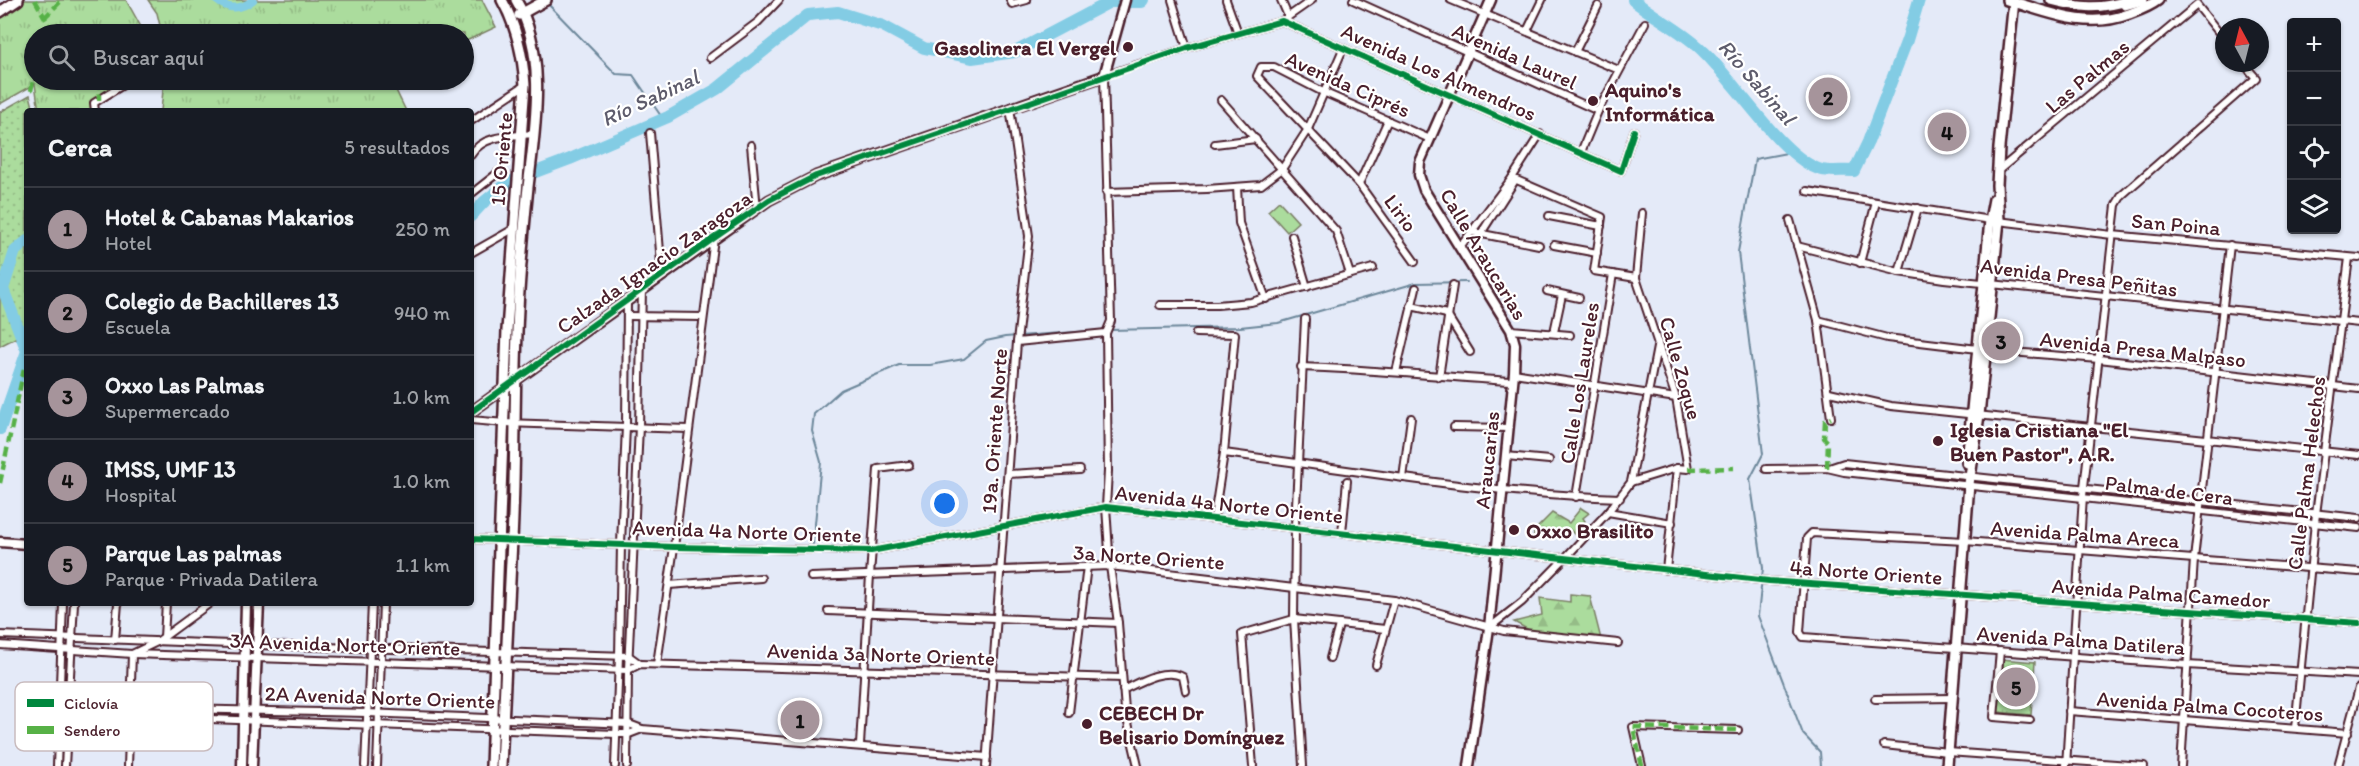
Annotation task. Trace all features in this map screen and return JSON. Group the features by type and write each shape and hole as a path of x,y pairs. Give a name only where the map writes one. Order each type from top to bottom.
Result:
{"main road":[{"path":"0,12 18,0"},
{"path":"2051,0 2080,8 2134,4 2143,0"},
{"path":"2109,7 2130,0"},
{"path":"1947,766 1968,479 1995,220 2011,1 2089,22 2116,19 2150,7 2158,0"},
{"path":"504,4 518,1"},
{"name":"15 Oriente","path":"490,766 513,228 533,148 537,89 524,13 518,1"},
{"path":"511,19 543,2"},
{"name":"15 Oriente","path":"501,766 516,424 514,382 525,222 522,150 524,65 511,19 504,4"}],"street":[{"path":"710,58 749,30 779,0"},
{"path":"1011,2 1027,0"},
{"path":"1125,0 1104,76 1111,321 1107,332 1106,507 1110,566 1118,623 1122,690 1138,766"},
{"path":"1172,0 1187,48"},
{"path":"1226,0 1238,33"},
{"path":"1281,0 1288,16"},
{"path":"1104,76 1187,48 1282,21 1312,0"},
{"name":"Avenida Laurel","path":"1353,0 1598,111"},
{"path":"1450,0 1619,70"},
{"path":"1430,139 1491,0"},
{"path":"1527,31 1542,0"},
{"name":"Las Palmas","path":"1998,171 2196,5 2215,28"},
{"path":"1575,52 1598,6"},
{"name":"Avenida Los Almendros","path":"1282,21 1621,171 1634,130"},
{"path":"1581,152 1598,111 1645,22"},
{"path":"1107,192 1261,185 1282,169 1308,129 1343,49"},
{"name":"Avenida Ciprés","path":"1257,76 1261,67 1274,67 1323,93 1430,139"},
{"path":"2066,763 2084,493 2116,205 2122,195 2256,78 2251,72"},
{"name":"Calzada Ignacio Zaragoza","path":"474,410 714,238 757,209 816,176 1104,76"},
{"name":"Lirio","path":"1257,76 1359,184 1415,262"},
{"path":"474,119 525,85"},
{"path":"94,108 94,103 115,90"},
{"path":"1221,100 1336,231 1350,274"},
{"name":"19a. Oriente Norte","path":"986,766 1019,327 1029,236 1010,108"},
{"path":"1359,184 1388,120"},
{"path":"650,133 662,275"},
{"path":"474,150 476,146 494,138 535,134"},
{"path":"1480,235 1540,134"},
{"path":"1215,144 1256,139"},
{"name":"Calle Araucarias","path":"1430,139 1420,162 1419,175 1424,190 1511,330 1515,344 1513,377"},
{"path":"751,146 757,209"},
{"path":"474,192 499,172"},
{"path":"1514,178 1602,217 1594,271 1636,278 1642,213"},
{"path":"1460,247 1514,178"},
{"path":"1237,187 1239,223 1266,299"},
{"name":"San Poina","path":"1807,191 1995,220 2112,235 2359,258"},
{"path":"1860,263 1876,202"},
{"path":"1899,273 1918,208"},
{"path":"1549,216 1601,226"},
{"path":"1790,220 1818,320 1831,418"},
{"path":"474,251 525,222"},
{"path":"1472,232 1539,245"},
{"path":"1292,236 1307,287"},
{"path":"657,664 714,238"},
{"path":"1554,245 1597,253"},
{"name":"Avenida Presa Peñitas","path":"1797,246 1899,273 2222,310 2359,323"},
{"path":"2181,766 2194,559 2230,246"},
{"name":"Calle Palma Helechos","path":"2295,728 2315,522 2349,258"},
{"path":"1160,305 1217,305 1266,299 1373,268"},
{"name":"Calle Los Laureles","path":"1576,497 1613,274"},
{"name":"Calle Zoque","path":"1636,278 1676,398 1688,469 1677,468"},
{"path":"1439,377 1453,285"},
{"path":"1396,372 1416,288"},
{"path":"627,766 628,669 639,426 642,290"},
{"path":"1547,291 1579,298"},
{"path":"1554,332 1562,295"},
{"path":"615,766 626,426 627,300"},
{"path":"1411,306 1447,314 1470,352"},
{"path":"628,316 703,317"},
{"path":"1303,766 1294,586 1305,319"},
{"name":"Avenida Presa Malpaso","path":"1818,320 1887,338 2359,389"},
{"path":"1511,330 1570,335"},
{"path":"1018,340 1107,332"},
{"path":"1196,333 1235,334 1224,453 1214,517"},
{"path":"1489,628 1522,602 1566,557 1608,512 1631,482 1658,342"},
{"path":"1302,367 1362,369 1439,377 1513,377 1596,385 1676,398"},
{"name":"Araucarias","path":"1469,766 1489,628 1513,377"},
{"path":"1829,392 1891,406 2359,455"},
{"path":"1403,478 1411,418"},
{"path":"474,420 516,424 688,429"},
{"path":"1454,427 1509,428"},
{"path":"1224,453 1502,490 1576,497 1620,498"},
{"path":"1506,456 1549,460"},
{"path":"860,745 878,469 909,465"},
{"path":"1631,482 1677,468 1666,570"},
{"name":"Palma de Cera","path":"1766,468 1827,468 1844,472 1968,479 2200,506 2359,528"},
{"path":"1008,474 1080,470"},
{"path":"1342,533 1347,481"},
{"name":"Palma de Cera","path":"2200,506 2359,518"},
{"name":"Avenida 4a Norte Oriente","path":"474,538 674,547 872,550 1106,507 1295,526 1769,581"},
{"path":"1608,512 1672,523"},
{"name":"Avenida Palma Areca","path":"1804,583 1809,534 1965,541 2080,552 2359,572"},
{"path":"0,542 24,544"},
{"path":"1070,713 1087,566"},
{"name":"3a Norte Oriente","path":"811,577 1110,566 1294,586"},
{"path":"669,585 761,578"},
{"name":"4a Norte Oriente","path":"1769,581 1960,595"},
{"name":"Avenida Palma Datilera","path":"1804,583 1801,635 2187,665 2359,675"},
{"path":"1294,586 1394,600 1450,614 1489,628 1618,643"},
{"name":"Avenida Palma Camedor","path":"1960,595 2359,623"},
{"path":"1376,665 1394,600"},
{"path":"60,682 63,606"},
{"path":"70,682 74,606"},
{"path":"115,640 118,606"},
{"path":"164,637 166,606"},
{"path":"131,682 132,654 157,642 206,606"},
{"path":"246,606 246,645 250,658 254,710 252,766"},
{"path":"242,766 244,715 250,658 256,645 259,606"},
{"path":"365,766 372,606"},
{"path":"377,766 383,606"},
{"path":"828,610 1118,623"},
{"path":"1253,766 1242,634 1294,619 1386,629"},
{"path":"1330,658 1339,624"},
{"name":"3A Avenida Norte Oriente","path":"0,635 505,654 629,656"},
{"name":"3A Avenida Norte Oriente","path":"0,645 61,651 132,654 628,669"},
{"path":"2000,651 1994,717 2030,720"},
{"path":"629,656 640,664"},
{"name":"Avenida 3a Norte Oriente","path":"628,669 640,664 657,664 1122,678"},
{"path":"1122,690 1161,674 1171,674 1183,677 1186,691"},
{"path":"2338,766 2359,688"},
{"path":"1875,699 1953,698"},
{"name":"2A Avenida Norte Oriente","path":"213,715 244,715 254,710 367,712 617,723 629,724 642,729"},
{"name":"Avenida Palma Cocoteros","path":"2069,711 2348,733"},
{"name":"2A Avenida Norte Oriente","path":"213,713 244,715 254,720 629,734"},
{"path":"1642,766 1633,727 1738,730"},
{"path":"629,734 642,729 987,757"},
{"path":"1884,745 2066,763 2144,766"},
{"path":"57,766 58,751"},
{"path":"65,766 66,751"},
{"path":"128,766 129,751"}],"green space":[{"path":"23,0 126,0 139,24 24,24 24,90 0,104 0,15"},
{"path":"148,0 482,0 496,27 474,37 474,24 160,24 157,13"},
{"path":"36,90 112,90 94,101 93,108 39,108"},
{"path":"163,90 396,90 405,108 161,108"},
{"path":"30,95 33,108 24,108 24,334 0,346 0,112"},
{"path":"1279,201 1298,222 1287,232 1268,211"},
{"path":"1581,508 1589,513 1583,518 1585,521 1580,527 1584,531 1577,537 1570,530 1553,538 1534,539 1534,531 1552,513 1569,523"},
{"path":"1570,594 1590,596 1601,639 1529,630 1514,622 1542,615 1540,598 1570,602"},
{"path":"2001,659 2035,662 2031,715 1997,712"}],"waterway":[{"path":"216,0 225,6 234,8 244,6 253,0"},
{"name":"Río Sabinal","path":"474,213 509,182 668,117 717,89 808,15 838,12 883,26 924,48 972,58 1015,52 1110,2 1142,2 1144,0"},
{"name":"Río Sabinal","path":"1633,0 1687,37 1703,51 1792,152 1807,163 1829,171 1854,171 1868,142 1907,40 1919,0"},
{"path":"546,2 616,74 633,75 663,119"},
{"path":"1792,152 1755,159 1738,252 1763,454 1750,479 1763,568 1758,616 1803,734 1820,752 1821,766"},
{"name":"Río Sabinal","path":"24,244 15,251 3,289 24,343"},
{"path":"1110,330 1240,327 1278,323 1416,283 1467,282"},
{"path":"813,544 821,462 812,431 814,414 841,390 899,365 930,365 964,359 986,341 1005,337 1104,330"},
{"name":"Río Sabinal","path":"0,429 24,360"}],"marked path":[{"path":"35,0 48,24"},
{"path":"44,18 62,0"},
{"path":"99,90 99,100"},
{"path":"0,483 24,369"},
{"path":"1827,468 1828,442 1824,438 1825,421 1831,418"},
{"path":"1688,469 1734,468"},
{"path":"1642,766 1633,727 1738,730"}],"cycle path":[{"path":"474,410 769,200 816,176 1187,48 1282,21 1621,171 1634,131"},
{"path":"474,539 674,547 871,551 1106,507 1769,581 2359,623"}],"place":[{"name":"Gasolinera El Vergel","path":"1128,47"},
{"name":"Colegio de Bachilleres 13","path":"1828,97"},
{"name":"Aquino's Informática","path":"1593,101"},
{"name":"IMSS, UMF 13","path":"1947,132"},
{"name":"Oxxo Las Palmas","path":"2001,341"},
{"name":"Iglesia Cristiana \"El Buen Pastor\", A.R.","path":"1938,441"},
{"name":"Oxxo Brasilito","path":"1514,530"},
{"name":"Parque Las palmas","path":"2016,687"},
{"name":"Hotel & Cabanas Makarios","path":"800,720"},
{"name":"CEBECH Dr Belisario Domínguez","path":"1087,724"}]}
